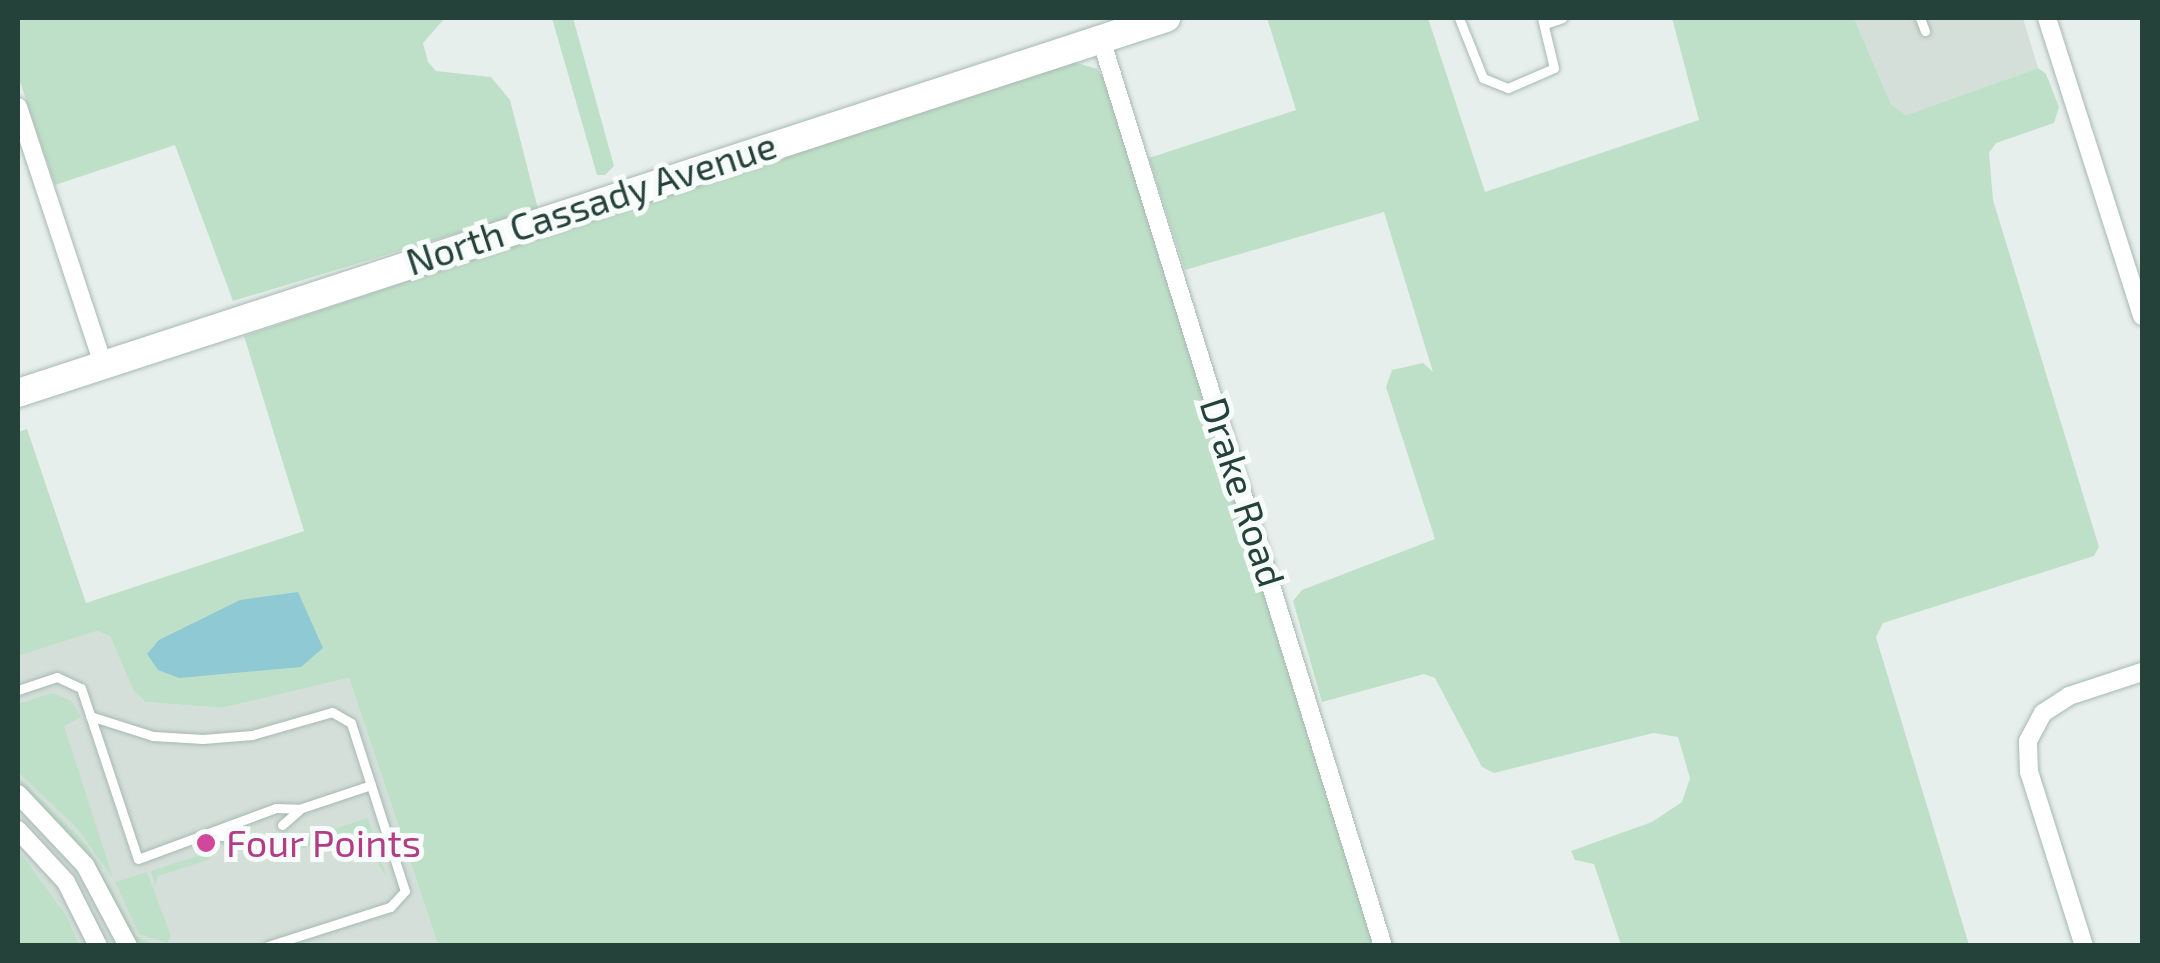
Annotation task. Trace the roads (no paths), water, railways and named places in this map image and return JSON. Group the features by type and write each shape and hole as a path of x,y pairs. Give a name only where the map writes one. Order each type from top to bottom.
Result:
{"main road":[{"name":"North Cassady Avenue","path":"18,392 1166,18"}],"street":[{"path":"2047,18 2142,316"},
{"name":"Drake Road","path":"1101,39 1384,946"},
{"path":"18,107 104,364"},
{"path":"2084,946 2029,772 2028,740 2042,713 2069,696 2142,672"},
{"path":"18,794 85,866 128,946"},
{"path":"18,830 66,882 98,946"}],"lane":[{"path":"1459,18 1483,78 1508,88 1554,68 1543,21 1562,18"},
{"path":"1920,18 1925,31"},
{"path":"18,690 70,678 90,716 138,859 213,835 276,808 299,809 371,786"},
{"path":"90,716 153,736 203,739 252,735 332,712 351,723 405,891 402,899 268,946"},
{"path":"282,825 299,809"},
{"path":"213,835 242,838"}],"water":[{"path":"298,592 323,648 301,667 179,678 158,670 147,654 159,640 240,600"}],"place":[{"name":"Four Points","path":"206,843"}]}
